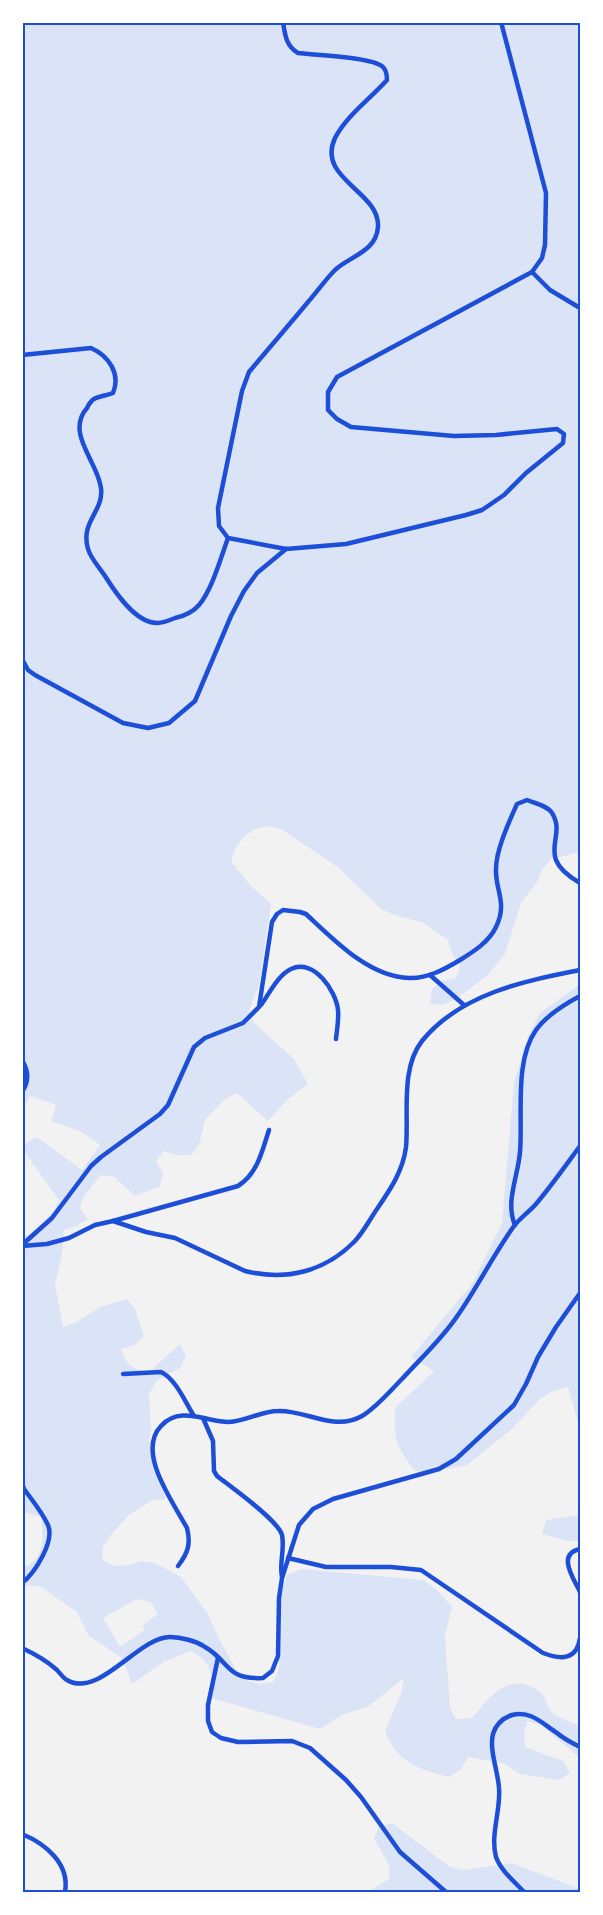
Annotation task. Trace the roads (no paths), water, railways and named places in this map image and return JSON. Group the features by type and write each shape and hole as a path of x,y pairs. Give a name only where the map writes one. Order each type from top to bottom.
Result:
{"street":[{"path":"283,22 287,42 291,49 298,53 370,61 383,66 387,74 387,80 349,119 334,139 335,170 367,201 374,212 378,226 372,244 336,269 249,372 242,391 218,508 219,526 228,538 286,549 346,544 482,510 504,495 526,473 563,443 564,434 557,429 496,435 454,436 351,427 337,419 328,410 328,392 337,377 532,272 542,258 545,245 546,193 501,22"},
{"path":"532,272 550,290 580,308"},
{"path":"22,354 91,348 99,351 117,375 117,384 113,393 94,398 80,420 79,428 83,443 98,476 101,489 98,506 87,525 88,549 118,595 138,616 156,624 186,615 199,605 228,538"},
{"path":"22,659 28,670 35,675 123,723 148,728 169,723 195,701 244,591 257,573 286,549"},
{"path":"259,1007 272,922 283,910 306,914 340,945 384,973 410,979 430,975 448,968 467,956 488,939 497,926 502,897 495,868 501,843 517,804 527,800 544,807 553,814 556,830 553,852 569,876 580,883"},
{"path":"22,1245 52,1218 96,1161 160,1114 168,1105 194,1047 205,1038 243,1023 289,970 298,966 311,969 329,985 339,1012 336,1039"},
{"path":"113,1221 146,1232 175,1238 255,1273 299,1274 329,1263 355,1241 398,1176 406,1148 406,1100 410,1068 421,1043 444,1018 464,1005 508,988 580,970"},
{"path":"430,975 464,1005"},
{"path":"515,1225 510,1202 520,1153 522,1078 525,1058 536,1030 556,1011 580,996"},
{"path":"22,1060 27,1069 27,1083 22,1092"},
{"path":"22,1245 46,1244 69,1238 95,1225 238,1186 254,1171 269,1130"},
{"path":"178,1566 186,1555 190,1538 153,1462 152,1444 154,1434 160,1426 169,1418 182,1414 233,1422 276,1410 297,1412 341,1423 361,1417 383,1400 426,1356 458,1316 515,1225 535,1205 580,1146"},
{"path":"22,1647 39,1657 67,1680 76,1683 94,1680 132,1657 148,1643 168,1637 192,1641 207,1647 231,1671 253,1679 263,1678 272,1671 278,1656 277,1624 282,1578 299,1525 313,1509 333,1499 382,1487 445,1467 456,1459 506,1415 514,1405 538,1357 580,1293"},
{"path":"123,1374 165,1373 194,1416"},
{"path":"203,1418 213,1442 214,1471 217,1476 273,1521 281,1531 283,1538 280,1568 282,1578"},
{"path":"22,1483 49,1527 48,1545 30,1577 22,1583"},
{"path":"580,1549 568,1558 566,1565 580,1592"},
{"path":"288,1558 326,1567 421,1569 543,1653 554,1658 571,1656 576,1651 580,1638"},
{"path":"218,1658 208,1705 208,1721 212,1732 221,1738 238,1742 292,1741 310,1748 346,1780 361,1797 400,1852 446,1893"},
{"path":"524,1893 496,1858 494,1846 499,1798 492,1741 495,1728 503,1719 524,1714 534,1717 580,1747"},
{"path":"22,1834 46,1846 57,1859 65,1874 65,1893"}]}
